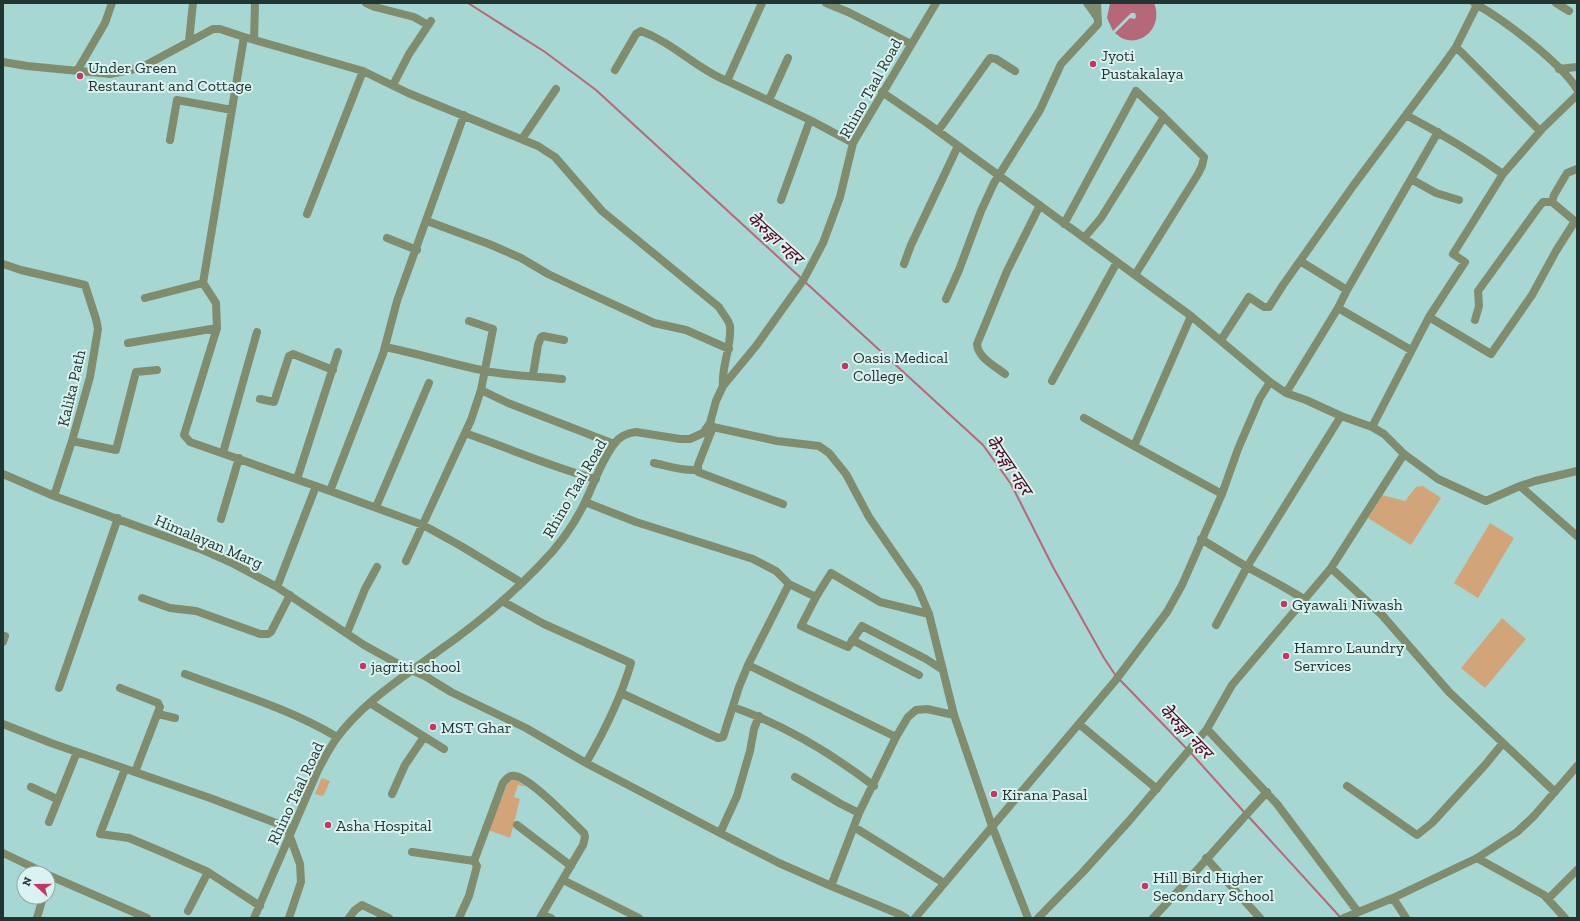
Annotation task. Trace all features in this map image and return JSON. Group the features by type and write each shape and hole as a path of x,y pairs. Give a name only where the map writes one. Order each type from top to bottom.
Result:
{"street":[{"path":"77,71 105,23 112,3"},
{"path":"189,41 193,3"},
{"path":"254,40 255,3"},
{"path":"366,3 429,23 409,54 393,85"},
{"path":"727,81 762,3"},
{"path":"826,3 848,12 911,44"},
{"name":"Rhino Taal Road","path":"254,918 318,770 337,738 351,721 392,684 466,631 522,584 553,551 574,522 586,502 608,453 614,444 623,436 636,432 680,439 690,439 703,433 712,425 716,401 723,386 756,346 804,278 824,243 834,218 853,143 936,3"},
{"path":"1087,3 1098,18"},
{"path":"946,299 959,270 981,211 998,176 1040,110 1061,64 1098,24 1097,3"},
{"path":"1556,3 1569,11"},
{"path":"1221,340 1249,297 1264,306 1269,307 1300,261 1456,47 1475,4 1520,36 1559,69 1577,89"},
{"path":"3,62 27,66 110,74 144,66 213,29 220,29 363,71 538,146 555,157 602,211 719,307 730,325 729,349 722,377 723,386"},
{"path":"615,70 636,34 641,31 676,48 707,72 769,100 853,143"},
{"path":"244,37 204,283 216,303 217,328 184,435 190,442 239,458 423,525 461,546 522,584"},
{"path":"1456,47 1540,131"},
{"path":"769,100 788,58"},
{"path":"938,131 990,58 996,59 1015,71"},
{"path":"1559,69 1577,66"},
{"path":"307,214 363,71"},
{"path":"522,139 556,89"},
{"path":"1064,224 1136,91 1204,157 1204,161 1198,174 1135,274"},
{"path":"882,92 1135,274 1191,316 1270,382 1286,393 1372,427 1384,434 1404,454 1438,479 1486,501 1535,481 1577,471"},
{"path":"1372,427 1429,316 1465,262 1453,254 1503,174 1540,131 1577,95"},
{"path":"170,140 177,100 232,110"},
{"path":"330,491 385,347 397,301 417,250 464,115"},
{"path":"1406,115 1438,132 1503,174"},
{"path":"1084,238 1100,218 1164,117"},
{"path":"781,200 810,120"},
{"path":"1286,393 1338,308 1438,132"},
{"path":"904,264 911,245 958,146"},
{"path":"1552,202 1554,195 1567,173 1577,169"},
{"path":"1411,179 1436,193 1459,200"},
{"path":"1429,316 1491,354 1532,295 1556,251 1576,222 1552,202 1542,202 1478,292 1479,306 1475,320"},
{"path":"1006,374 980,355 977,344 1007,271 1040,205"},
{"path":"427,221 521,258 574,286 654,322 686,330 729,349"},
{"path":"387,238 417,250"},
{"path":"1300,261 1347,290"},
{"path":"1052,381 1117,262"},
{"name":"Kalika Path","path":"3,264 85,285 96,319 98,329 90,377 72,441 54,496"},
{"path":"145,298 204,283"},
{"path":"1338,308 1411,350"},
{"path":"1134,446 1191,316"},
{"path":"406,561 465,433 481,390 486,371 493,329 469,321"},
{"path":"128,343 217,328"},
{"path":"223,453 257,332"},
{"path":"533,376 538,345 541,337 543,336 564,340"},
{"path":"385,347 486,371 514,376 562,379"},
{"path":"296,479 338,352"},
{"path":"260,399 274,402 289,356 293,354 333,370"},
{"path":"72,441 116,450 136,372 157,370"},
{"path":"915,918 1023,788 1080,724 1115,681 1158,624 1176,597 1222,494 1244,434 1260,398 1270,382"},
{"path":"376,507 429,383"},
{"path":"481,390 508,403 614,444"},
{"path":"1216,625 1247,567 1341,416"},
{"path":"1084,418 1222,494"},
{"path":"697,470 712,425 770,440 812,444 829,453 846,474 869,517 918,588 930,614 954,716 992,826 1028,918"},
{"path":"465,433 565,471 596,479"},
{"path":"1038,918 1083,872 1157,789 1207,729 1232,685 1331,568 1404,454"},
{"path":"221,519 239,458"},
{"path":"654,462 680,469 697,470 700,473 783,504"},
{"name":"Himalayan Marg","path":"3,474 54,496 118,518 203,550 230,562 277,587 364,644 425,676 451,692 526,728 586,763 779,863 906,918"},
{"path":"277,587 316,486"},
{"path":"1520,486 1577,536"},
{"path":"586,502 636,522 753,559 776,571 789,584 816,597"},
{"path":"58,688 118,518"},
{"path":"1201,539 1304,599"},
{"path":"347,633 365,589 377,567"},
{"path":"1331,568 1382,615 1449,692 1555,792"},
{"path":"930,614 880,602 831,573 816,597 802,626 848,647 862,626 926,659 943,670"},
{"path":"621,693 718,738 723,737 739,687 748,665 789,584"},
{"path":"142,598 170,608 196,611 260,634 264,634 271,632 290,595"},
{"path":"502,601 544,624 631,663 621,693 605,728 586,763"},
{"path":"852,640 919,675"},
{"path":"748,665 896,737"},
{"path":"185,674 308,721 337,738"},
{"path":"120,688 158,703 160,707 135,772"},
{"path":"370,703 444,749"},
{"path":"733,707 760,716 791,731 874,786"},
{"path":"831,886 860,813 896,737 908,717 916,710 927,709 954,716"},
{"path":"158,714 175,718"},
{"path":"720,833 737,796 750,751 754,729 760,716"},
{"path":"3,724 77,752 210,798 290,832 300,864 301,882 289,918"},
{"path":"1080,724 1157,789"},
{"path":"1207,729 1267,792 1358,912"},
{"path":"392,794 405,765 424,737"},
{"path":"1347,786 1417,835 1432,823 1503,743"},
{"path":"49,822 77,752"},
{"path":"1346,917 1393,898 1477,858 1517,832 1534,816 1577,766"},
{"path":"125,769 100,834 128,838 208,872 260,906"},
{"path":"474,861 503,783 509,777 514,776 522,778 534,787 584,833 585,837 583,845 542,916 551,918"},
{"path":"795,777 841,804 860,813"},
{"path":"31,787 57,799"},
{"path":"1153,918 1176,895 1206,858 1267,792"},
{"path":"517,825 571,866"},
{"path":"854,827 944,883"},
{"path":"412,852 474,861"},
{"path":"3,853 26,865"},
{"path":"1206,858 1260,918"},
{"path":"1477,858 1544,895 1565,918"},
{"path":"460,918 474,880 477,866 474,861"},
{"path":"1548,899 1577,870"},
{"path":"188,911 208,872"},
{"path":"56,880 147,918"},
{"path":"563,880 639,918"},
{"path":"1393,898 1406,918"},
{"path":"37,918 41,905"},
{"path":"349,918 354,910 362,905 389,918"}],"shaded area":[{"path":"1110,3 1154,3 1156,21 1152,29 1139,39 1123,39 1115,33 1130,18 1135,19 1135,13 1131,13 1113,31 1107,18"},
{"path":"1423,486 1441,498 1411,545 1368,518 1382,495 1405,501 1416,487"},
{"path":"1490,523 1514,538 1478,598 1454,583"},
{"path":"1502,618 1526,639 1485,688 1461,668"},
{"path":"322,778 330,781 324,795 322,796 315,794"},
{"path":"514,779 527,787 518,785 514,797 520,799 510,838 488,830 509,781"}],"waterway":[{"name":"केेरुङ्गा नहर","path":"468,3 545,52 596,90 801,278"},
{"name":"केेरुङ्गा नहर","path":"804,281 983,445 1011,484 1053,567 1104,658 1116,676"},
{"name":"केेरुङ्गा नहर","path":"1119,679 1187,749"},
{"name":"केेरुङ्गा नहर","path":"1190,752 1245,813"},
{"name":"केेरुङ्गा नहर","path":"1248,816 1341,918"}],"place":[{"name":"Jyoti Pustakalaya","path":"1093,64"},
{"name":"Under Green Restaurant and Cottage","path":"80,76"},
{"name":"Oasis Medical College","path":"845,366"},
{"name":"Gyawali Niwash","path":"1284,604"},
{"name":"Hamro Laundry Services","path":"1286,656"},
{"name":"jagriti school","path":"363,666"},
{"name":"MST Ghar","path":"433,727"},
{"name":"Kirana Pasal","path":"994,794"},
{"name":"Asha Hospital","path":"328,825"},
{"name":"Hill Bird Higher Secondary School","path":"1145,886"}]}
